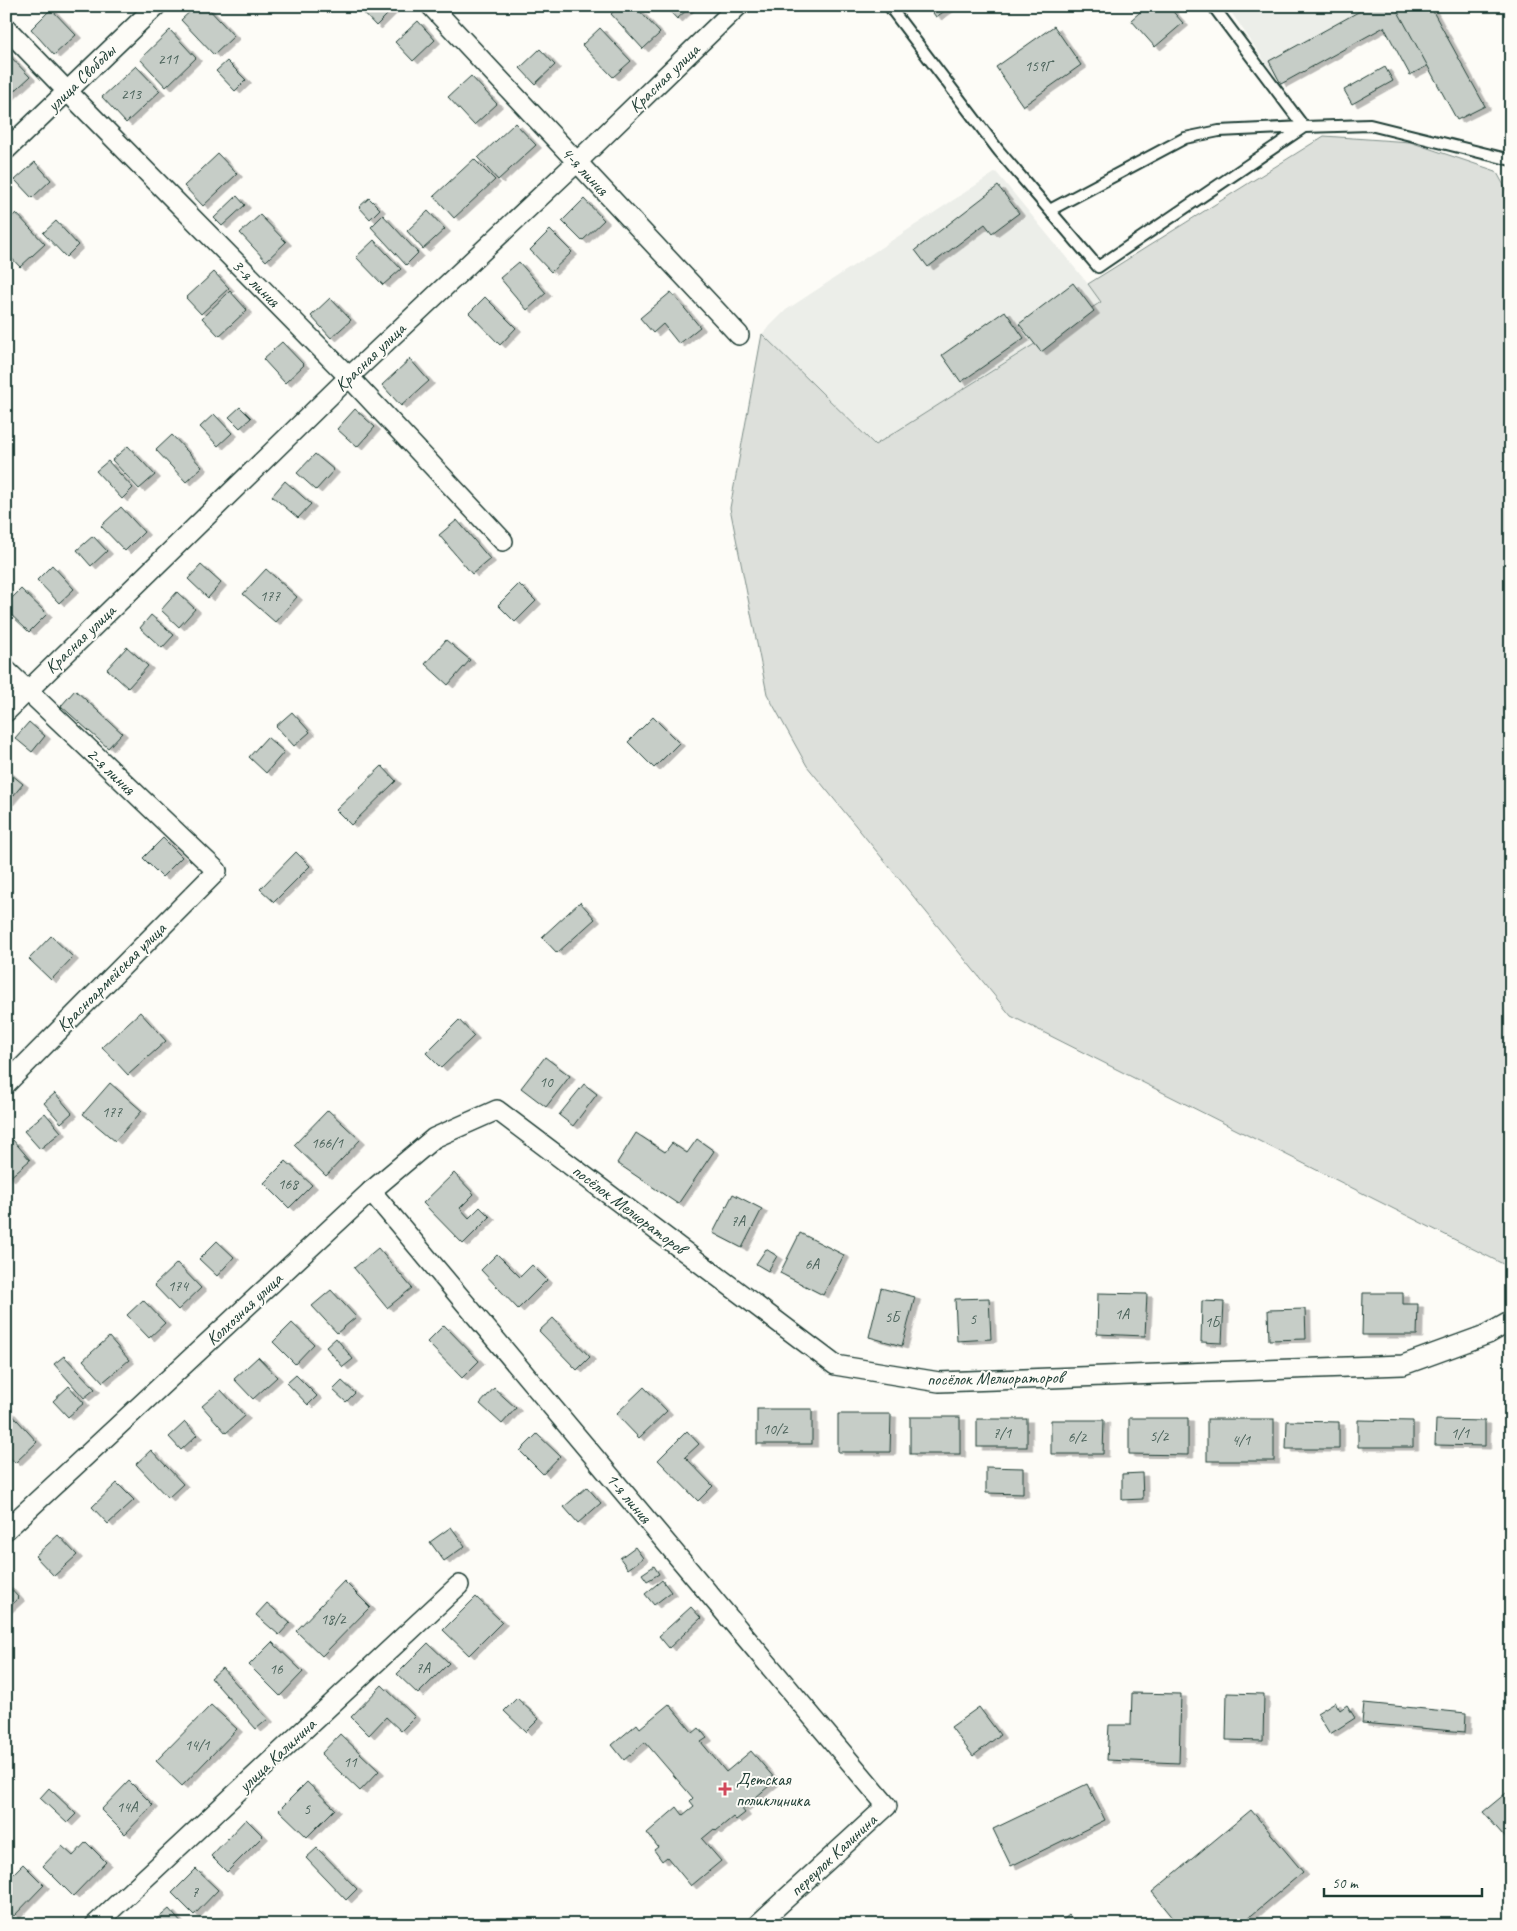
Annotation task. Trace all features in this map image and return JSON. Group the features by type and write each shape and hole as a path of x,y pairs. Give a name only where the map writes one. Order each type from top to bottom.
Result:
{"street":[{"name":"улица Свободы","path":"6,150 156,6"},
{"name":"4-я линия","path":"431,6 739,334"},
{"name":"Красная улица","path":"6,712 349,377 577,162 738,6"},
{"name":"3-я линия","path":"6,28 349,377 503,541"},
{"name":"2-я линия","path":"6,670 217,871"},
{"name":"Красноармейская улица","path":"6,1084 217,871"},
{"name":"Колхозная улица","path":"6,1530 371,1191 434,1138 497,1110"},
{"name":"посёлок Мелиораторов","path":"497,1110 835,1365 938,1382 1403,1365 1488,1334 1511,1321"},
{"name":"1-я линия","path":"371,1191 887,1806"},
{"name":"улица Калинина","path":"95,1925 460,1585"},
{"name":"переулок Калинина","path":"757,1925 887,1806"}],"lane":[{"path":"890,6 999,151 1098,267 1304,127"},
{"path":"1213,6 1304,127"},
{"path":"1050,210 1185,138 1220,131 1370,125 1511,160"}],"shaded area":[{"path":"1227,6 1398,6 1400,8 1276,78"},
{"path":"1324,136 1410,142 1496,171 1511,198 1511,1268 1011,1016 807,766 767,694 730,508 762,334 875,445 1101,302 1088,284"},
{"path":"996,172 1102,301 875,445 762,334 786,310"}],"building":[{"path":"196,6 206,6 234,36 214,55 181,20"},
{"path":"357,6 396,6 376,26"},
{"path":"619,6 635,6 660,33 643,49 611,14"},
{"path":"665,6 691,6 677,19"},
{"path":"928,6 952,6 936,17"},
{"path":"1147,6 1168,6 1183,23 1155,47 1131,20"},
{"path":"1369,6 1397,6 1429,65 1410,75 1384,27 1281,84 1269,61"},
{"path":"1395,6 1430,6 1485,106 1457,120"},
{"path":"51,9 76,35 54,55 31,29"},
{"path":"418,21 435,40 413,61 395,42"},
{"path":"1054,26 1081,65 1023,106 996,67"},
{"path":"600,28 631,61 613,77 582,45"},
{"path":"170,30 196,58 166,87 140,59"},
{"path":"540,49 555,65 535,84 520,68"},
{"path":"6,52 30,77 8,97 6,95"},
{"path":"227,61 246,80 235,91 216,71"},
{"path":"136,66 160,91 126,123 102,97"},
{"path":"1385,67 1393,81 1352,104 1344,90"},
{"path":"471,76 497,104 474,125 448,97"},
{"path":"515,123 536,145 498,180 478,158"},
{"path":"218,154 237,174 203,206 184,186"},
{"path":"474,159 495,180 454,218 434,196"},
{"path":"35,162 51,180 32,198 15,180"},
{"path":"998,186 1019,213 992,233 985,224 928,267 915,250"},
{"path":"237,196 245,205 222,226 214,218"},
{"path":"369,198 380,209 370,219 359,207"},
{"path":"584,199 604,220 582,241 562,221"},
{"path":"428,211 445,229 423,249 407,231"},
{"path":"16,213 45,244 20,267 6,252 6,222"},
{"path":"260,215 286,242 266,261 240,233"},
{"path":"383,215 418,253 406,265 371,227"},
{"path":"56,221 78,245 66,257 43,233"},
{"path":"550,230 572,252 551,272 530,250"},
{"path":"374,240 401,269 383,285 356,257"},
{"path":"519,262 546,293 527,310 500,278"},
{"path":"214,272 229,288 201,314 186,298"},
{"path":"1073,283 1094,311 1041,352 1019,324"},
{"path":"230,291 247,310 219,336 202,318"},
{"path":"671,292 700,327 679,344 663,324 653,333 640,318"},
{"path":"485,297 516,328 500,345 469,313"},
{"path":"330,298 351,320 331,338 311,316"},
{"path":"1005,311 1024,338 961,382 942,355"},
{"path":"282,342 304,365 285,383 263,359"},
{"path":"410,359 429,381 401,406 382,385"},
{"path":"240,407 251,418 240,428 229,417"},
{"path":"355,409 375,427 357,447 337,429"},
{"path":"214,414 232,433 218,446 200,427"},
{"path":"172,435 202,467 186,482 156,450"},
{"path":"128,446 155,475 139,489 112,460"},
{"path":"315,454 334,470 316,490 297,473"},
{"path":"108,461 133,488 122,499 96,471"},
{"path":"285,481 311,504 298,518 272,496"},
{"path":"121,507 144,532 125,551 101,526"},
{"path":"457,520 490,559 472,574 439,535"},
{"path":"93,536 107,551 91,566 77,550"},
{"path":"52,565 74,589 59,603 37,580"},
{"path":"201,565 221,583 208,598 188,579"},
{"path":"266,569 297,597 275,622 243,594"},
{"path":"519,584 536,601 515,622 498,605"},
{"path":"21,589 47,614 29,632 6,610 6,604"},
{"path":"177,592 195,609 179,627 161,610"},
{"path":"151,615 174,635 162,648 140,628"},
{"path":"446,640 470,660 448,685 425,664"},
{"path":"127,647 148,666 128,688 107,669"},
{"path":"75,690 122,733 108,748 61,706"},
{"path":"292,712 310,732 294,746 276,726"},
{"path":"653,717 679,743 654,768 628,742"},
{"path":"29,722 45,736 32,752 15,738"},
{"path":"267,737 284,752 266,773 249,757"},
{"path":"382,766 396,781 351,825 336,810"},
{"path":"6,770 23,784 8,802 6,801"},
{"path":"163,838 182,857 162,877 143,858"},
{"path":"296,852 310,866 274,902 260,889"},
{"path":"580,902 595,919 557,953 542,937"},
{"path":"51,936 73,957 51,980 29,959"},
{"path":"140,1012 166,1041 128,1075 102,1047"},
{"path":"459,1020 474,1036 441,1068 426,1053"},
{"path":"545,1057 570,1076 546,1107 521,1088"},
{"path":"110,1083 142,1111 115,1141 83,1114"},
{"path":"584,1084 597,1094 573,1126 559,1115"},
{"path":"55,1093 72,1113 61,1123 44,1103"},
{"path":"328,1110 360,1140 326,1176 294,1145"},
{"path":"45,1113 61,1132 40,1149 24,1131"},
{"path":"636,1133 665,1152 672,1143 687,1153 697,1139 714,1151 678,1204 617,1163"},
{"path":"13,1140 30,1160 9,1178 6,1174 6,1146"},
{"path":"286,1161 312,1185 289,1208 264,1183"},
{"path":"454,1173 474,1194 460,1208 469,1218 480,1207 490,1217 463,1244 423,1203"},
{"path":"733,1194 762,1209 742,1248 713,1233"},
{"path":"800,1233 844,1255 823,1295 780,1273"},
{"path":"217,1241 234,1257 217,1276 199,1259"},
{"path":"378,1248 412,1288 387,1308 354,1268"},
{"path":"766,1249 777,1256 768,1271 756,1264"},
{"path":"497,1254 520,1277 532,1265 547,1280 518,1309 481,1270"},
{"path":"177,1263 201,1288 178,1310 154,1285"},
{"path":"881,1288 915,1297 902,1346 869,1337"},
{"path":"331,1290 356,1317 337,1333 312,1306"},
{"path":"1098,1293 1147,1294 1145,1336 1097,1334"},
{"path":"1363,1293 1403,1293 1403,1304 1418,1304 1417,1335 1362,1335"},
{"path":"989,1298 991,1339 957,1341 955,1299"},
{"path":"143,1300 165,1323 149,1338 127,1315"},
{"path":"1202,1301 1224,1302 1222,1343 1201,1342"},
{"path":"1305,1309 1306,1339 1269,1340 1268,1310"},
{"path":"553,1318 590,1357 577,1370 539,1331"},
{"path":"292,1323 314,1344 295,1364 273,1342"},
{"path":"444,1325 479,1361 462,1378 427,1342"},
{"path":"109,1337 129,1360 103,1382 83,1360"},
{"path":"336,1338 353,1359 343,1367 326,1347"},
{"path":"64,1356 95,1389 84,1398 54,1364"},
{"path":"258,1357 277,1377 253,1399 234,1379"},
{"path":"296,1375 317,1396 308,1405 287,1383"},
{"path":"342,1381 355,1393 346,1402 333,1390"},
{"path":"69,1386 84,1403 68,1417 53,1401"},
{"path":"644,1387 667,1411 639,1438 616,1414"},
{"path":"494,1388 516,1408 502,1424 480,1404"},
{"path":"221,1390 245,1416 226,1433 202,1406"},
{"path":"757,1409 812,1409 812,1444 757,1444"},
{"path":"8,1410 37,1442 15,1463 6,1453 6,1411"},
{"path":"838,1414 891,1414 890,1452 838,1452"},
{"path":"910,1417 960,1417 960,1454 910,1454"},
{"path":"1129,1418 1188,1418 1188,1455 1129,1454"},
{"path":"977,1419 1027,1419 1027,1447 977,1447"},
{"path":"1207,1419 1274,1419 1274,1461 1207,1461"},
{"path":"1051,1420 1104,1420 1103,1454 1051,1454"},
{"path":"1358,1420 1413,1421 1413,1447 1358,1447"},
{"path":"1436,1420 1485,1421 1485,1446 1435,1445"},
{"path":"1287,1421 1339,1422 1339,1449 1286,1449"},
{"path":"185,1422 197,1435 181,1450 169,1437"},
{"path":"687,1431 699,1444 685,1457 713,1486 698,1501 658,1460"},
{"path":"537,1434 560,1456 543,1474 520,1451"},
{"path":"151,1450 183,1484 168,1498 136,1464"},
{"path":"986,1467 1023,1468 1023,1494 986,1493"},
{"path":"1142,1473 1143,1499 1122,1500 1122,1474"},
{"path":"117,1483 134,1500 108,1524 92,1507"},
{"path":"587,1487 601,1503 578,1523 564,1507"},
{"path":"451,1527 465,1546 444,1561 430,1542"},
{"path":"58,1535 77,1555 54,1576 35,1556"},
{"path":"635,1547 643,1558 628,1569 620,1558"},
{"path":"654,1566 659,1574 647,1581 642,1574"},
{"path":"662,1580 671,1592 654,1605 645,1594"},
{"path":"344,1581 370,1607 322,1656 296,1631"},
{"path":"6,1584 19,1598 6,1610"},
{"path":"476,1597 502,1622 469,1655 443,1630"},
{"path":"267,1603 290,1623 279,1635 256,1615"},
{"path":"691,1607 701,1618 669,1648 659,1636"},
{"path":"272,1642 303,1672 280,1696 249,1665"},
{"path":"428,1643 449,1663 418,1694 397,1674"},
{"path":"222,1668 268,1719 256,1729 211,1678"},
{"path":"382,1685 415,1717 401,1731 386,1717 369,1735 351,1717"},
{"path":"1132,1693 1181,1694 1179,1763 1107,1760 1109,1725 1131,1725"},
{"path":"1227,1693 1264,1694 1263,1741 1226,1740"},
{"path":"517,1698 539,1719 526,1732 504,1711"},
{"path":"1335,1702 1340,1710 1347,1705 1355,1718 1330,1734 1317,1713"},
{"path":"1364,1703 1466,1713 1465,1732 1362,1723"},
{"name":"Детская поликлиника","path":"669,1704 693,1733 699,1728 707,1738 701,1742 726,1772 751,1751 776,1780 742,1809 745,1813 736,1820 733,1817 716,1831 714,1829 702,1839 721,1861 691,1886 667,1857 662,1861 654,1850 658,1847 647,1833 677,1807 683,1815 694,1806 690,1801 693,1798 645,1742 624,1760 612,1745 637,1724 640,1728"},
{"path":"211,1705 237,1729 182,1786 156,1761"},
{"path":"979,1707 1000,1735 973,1756 951,1727"},
{"path":"340,1734 379,1771 360,1791 321,1754"},
{"path":"129,1781 153,1805 125,1834 101,1810"},
{"path":"307,1782 335,1809 307,1837 279,1810"},
{"path":"1087,1784 1105,1820 1011,1866 993,1829"},
{"path":"49,1788 76,1814 67,1823 40,1798"},
{"path":"1511,1789 1511,1842 1510,1843 1483,1812"},
{"path":"1251,1810 1303,1872 1240,1925 1179,1925 1152,1892"},
{"path":"246,1819 263,1836 227,1872 211,1856"},
{"path":"86,1842 106,1862 73,1896 43,1866 62,1846 73,1856"},
{"path":"317,1848 357,1889 346,1900 306,1858"},
{"path":"23,1864 44,1885 14,1916 6,1908 6,1881"},
{"path":"196,1869 218,1890 194,1915 172,1893"},
{"path":"169,1909 183,1925 161,1925 156,1920"},
{"path":"1069,1915 1077,1925 1068,1925 1063,1920"}],"place":[{"name":"Детская поликлиника","path":"725,1789"}]}
